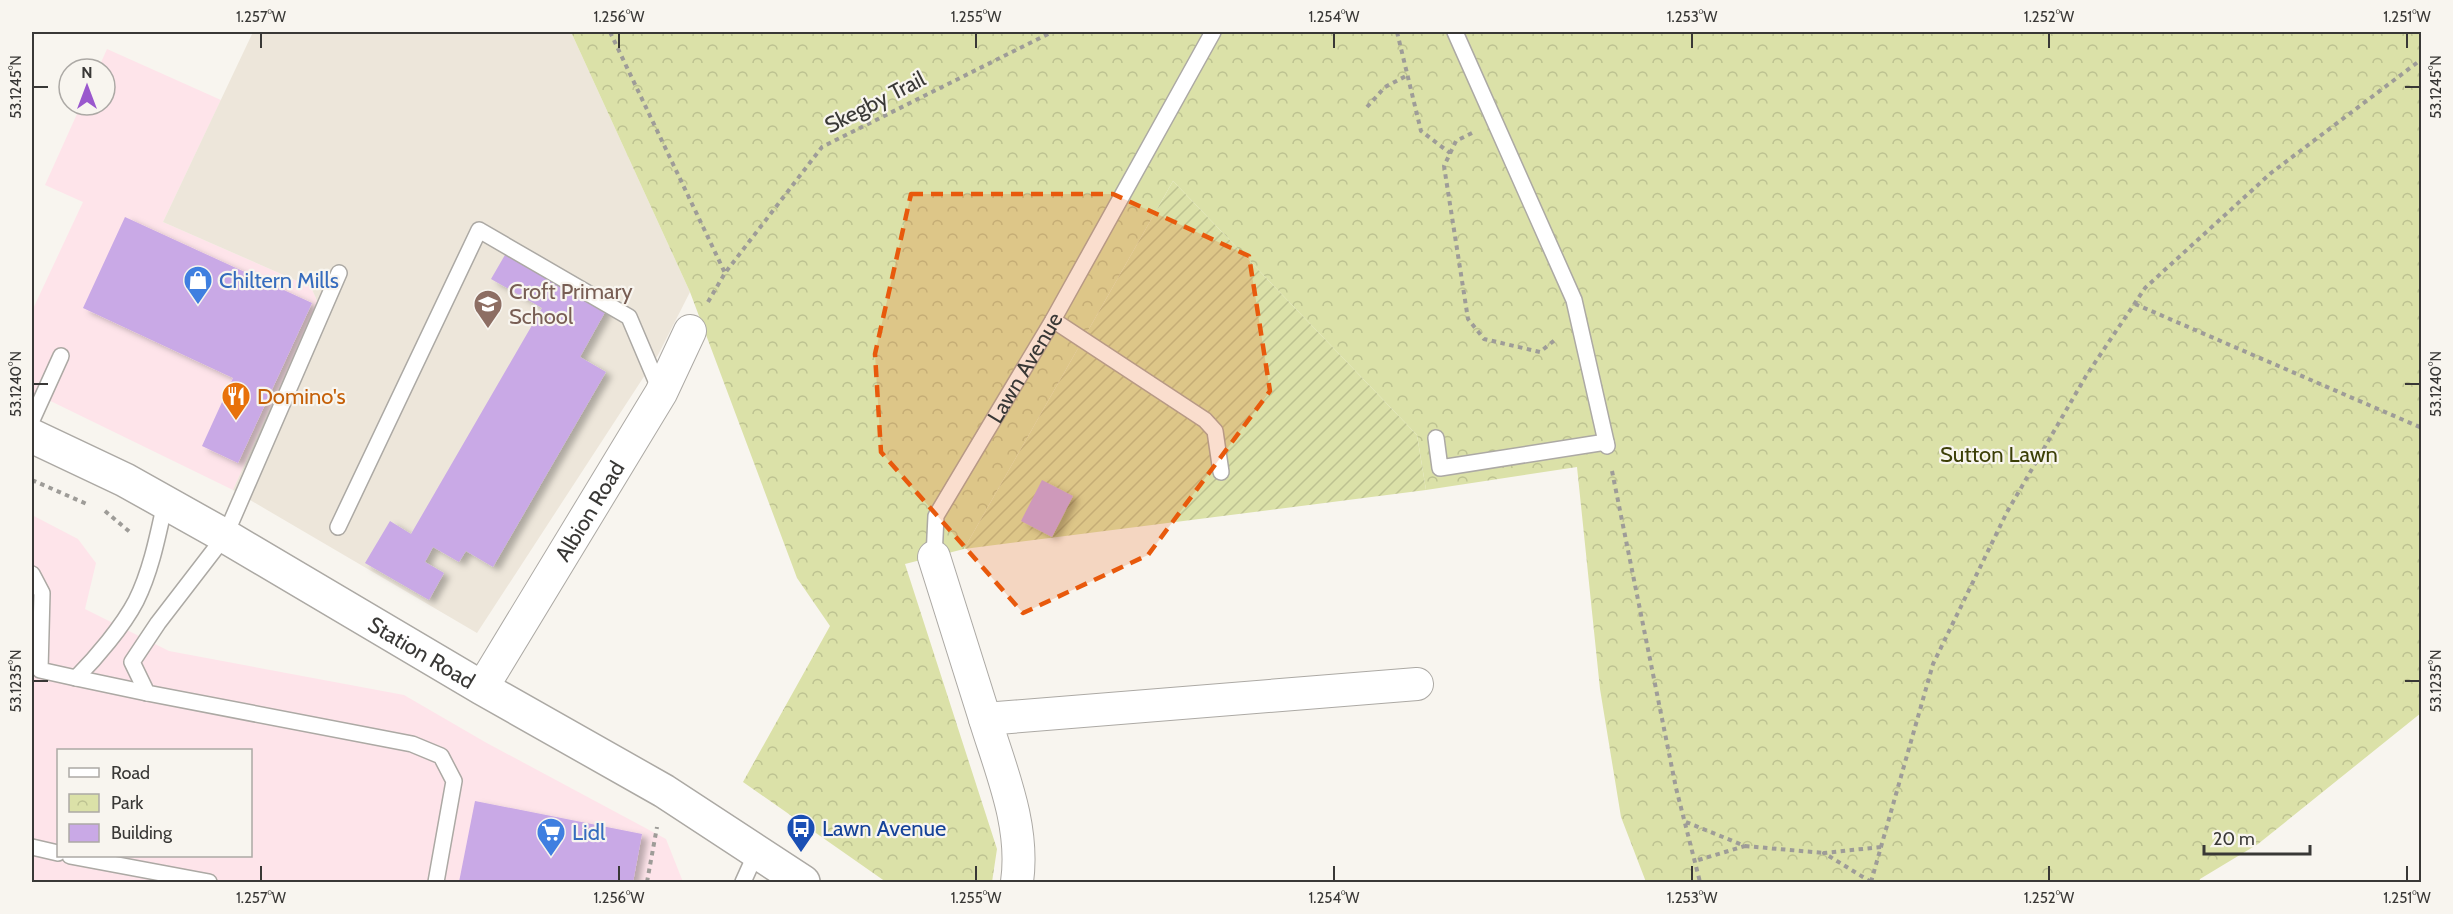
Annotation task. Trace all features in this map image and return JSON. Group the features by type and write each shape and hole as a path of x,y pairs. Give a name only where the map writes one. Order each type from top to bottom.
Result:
{"street":[{"name":"Albion Road","path":"482,688 661,393 690,331"},
{"name":"Station Road","path":"32,436 125,480 225,536 482,688 664,791 803,882"},
{"name":"Lawn Avenue","path":"934,557 1014,812 1017,882"},
{"path":"985,719 1417,684"}],"lane":[{"name":"Lawn Avenue","path":"934,557 936,516 1053,320 1213,32"},
{"path":"1436,438 1440,468 1606,444 1574,300 1455,32"},
{"path":"338,527 479,230 628,317 661,393"},
{"path":"147,693 132,662 158,623 225,536 339,273"},
{"path":"1053,320 1205,420 1215,431 1221,472"},
{"path":"32,420 61,356"},
{"path":"76,678 95,659 136,601 155,548 165,503"},
{"path":"32,574 42,593 40,670 412,744 441,756 454,781 436,882"},
{"path":"32,847 57,853"},
{"path":"743,882 757,851"},
{"path":"80,857 209,882"}],"path":[{"name":"Skegby Trail","path":"610,32 725,273 822,147 1052,32"},
{"path":"1397,32 1421,131 1450,153"},
{"path":"1824,853 1871,882 1933,664 2007,512 2086,376 2145,288 2271,173 2421,59"},
{"path":"1367,108 1384,87 1408,75"},
{"path":"1494,121 1456,141 1444,166 1468,319 1484,339 1540,352 1579,321"},
{"path":"2134,304 2421,428"},
{"path":"1606,444 1685,822 1700,882"},
{"path":"647,882 664,791"},
{"path":"1685,822 1745,846 1824,853 1881,847"},
{"path":"1695,861 1745,846"}],"highlighted area":[{"path":"911,194 1113,194 1249,256 1270,391 1148,555 1023,613 881,452 875,354"}],"shaded area":[{"name":"Croft Primary School","path":"253,32 571,32 690,292 658,355 477,633 233,490 318,303 311,287 163,222"},
{"path":"107,49 221,100 163,222 311,287 318,303 233,490 32,392 32,311 83,202 45,185 76,117 117,117 117,57 103,57"},
{"path":"32,515 78,539 96,563 85,609 169,651 404,695 485,742 666,839 683,882 32,882"}],"green space":[{"name":"Sutton Lawn","path":"571,32 2421,32 2421,713 2258,844 2200,879 2199,882 1646,882 1621,817 1600,689 1577,467 1426,490 1417,435 1173,181 964,549 905,564 997,849 992,882 886,882 743,782 830,626 797,578 690,292"},
{"path":"1173,181 1417,435 1426,490 964,549"}],"building":[{"path":"125,217 312,303 238,463 202,446 233,378 83,308"},
{"path":"509,248 609,305 580,357 606,372 493,567 466,551 459,562 433,547 425,562 444,573 429,600 365,563 390,521 411,534 542,308 491,279"},
{"path":"1042,480 1073,496 1052,537 1021,521"},
{"name":"Lidl","path":"475,801 642,834 633,882 459,882"}],"place":[{"name":"Chiltern Mills","path":"198,306"},
{"name":"Croft Primary School","path":"488,330"},
{"name":"Domino's","path":"236,422"},
{"name":"Lawn Avenue","path":"801,854"},
{"name":"Lidl","path":"551,858"}]}
